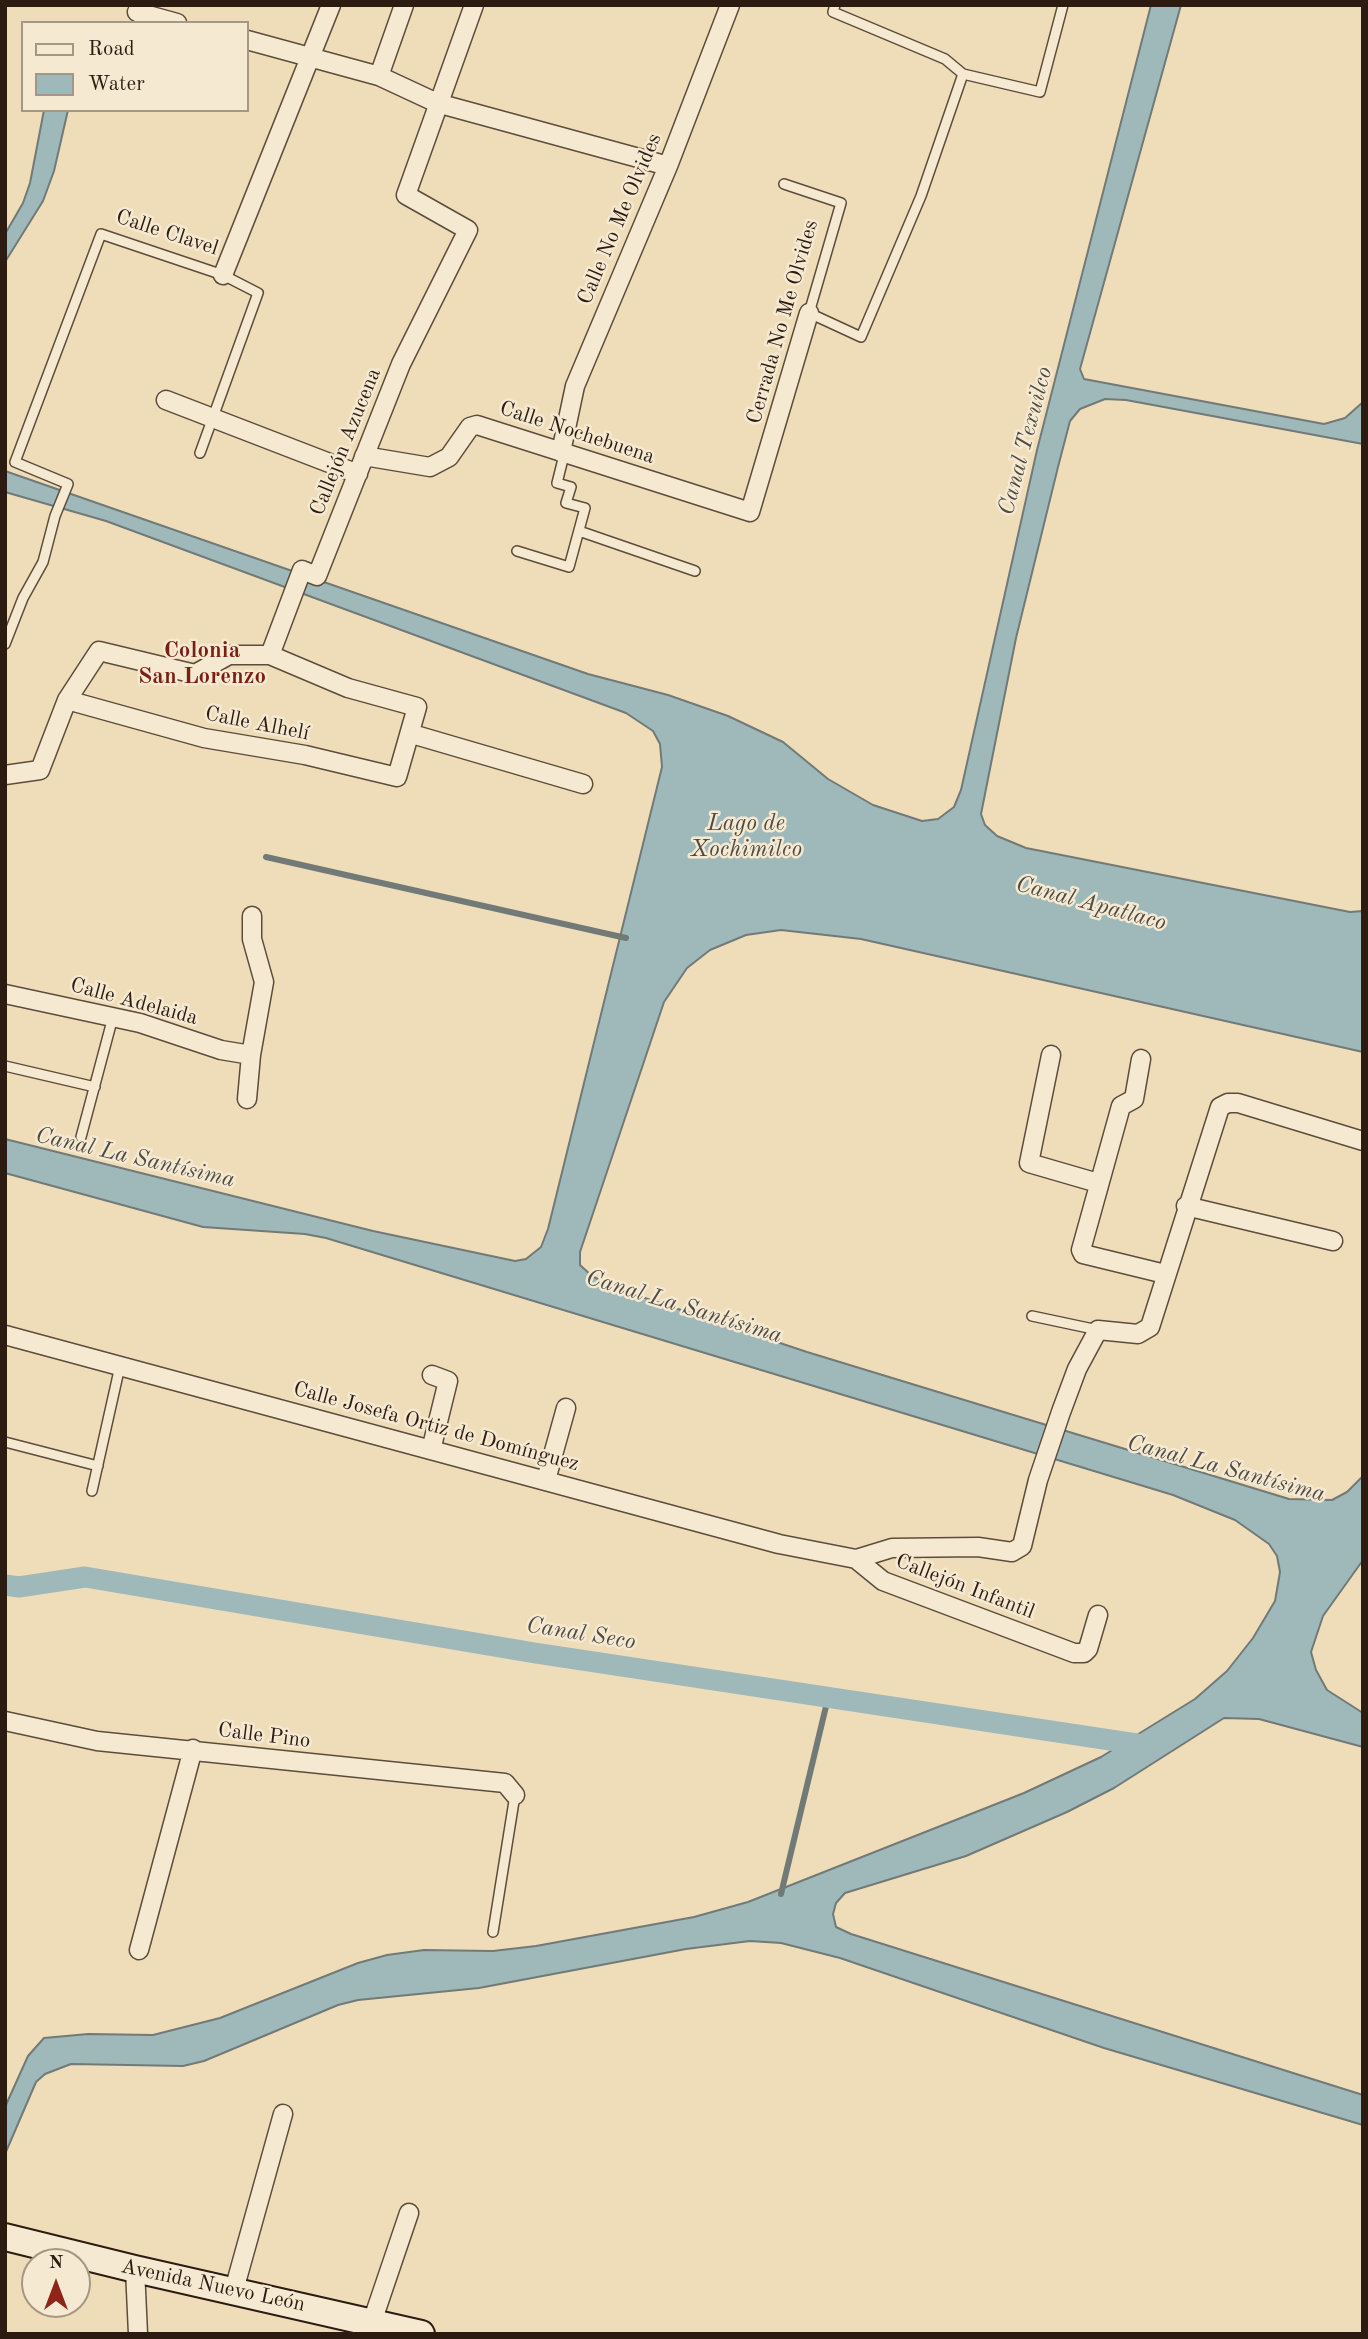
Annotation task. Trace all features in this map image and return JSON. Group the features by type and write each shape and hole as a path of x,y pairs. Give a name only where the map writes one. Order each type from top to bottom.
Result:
{"street":[{"path":"223,275 331,5"},
{"path":"379,76 404,5"},
{"path":"437,103 474,5"},
{"name":"Calle No Me Olvides","path":"561,452 575,386 668,166 730,5"},
{"path":"136,12 170,21"},
{"path":"248,40 379,76 437,103 668,166"},
{"name":"Callejón Azucena","path":"270,655 300,573 302,570 317,576 401,364 468,230 406,195 437,103"},
{"name":"Cerrada No Me Olvides","path":"750,512 809,313"},
{"path":"166,400 358,474"},
{"name":"Calle Nochebuena","path":"365,456 430,467 449,457 470,427 477,425 750,512"},
{"path":"5,775 40,770 67,700 99,651 195,674 229,655 270,655 348,688 417,707 411,734 583,784"},
{"name":"Calle Alhelí","path":"67,700 204,738 305,755 397,777 411,734"},
{"path":"247,1098 251,1055 264,982 252,939 252,916"},
{"name":"Calle Adelaida","path":"5,994 113,1017 251,1055"},
{"path":"1051,1055 1029,1163 1098,1183"},
{"path":"1141,1059 1134,1099 1121,1106 1081,1250 1083,1254 1165,1274"},
{"path":"1098,1330 1144,1333 1150,1327 1186,1206 1220,1107 1228,1103 1363,1141"},
{"path":"1186,1206 1333,1241"},
{"name":"Callejón Infantil","path":"856,1559 892,1548 950,1546 1012,1552 1022,1546 1038,1480 1061,1412 1077,1369 1098,1330"},
{"name":"Calle Josefa Ortiz de Domínguez","path":"5,1335 779,1544 856,1559"},
{"path":"432,1375 448,1381 432,1450"},
{"path":"546,1480 566,1408"},
{"name":"Callejón Infantil","path":"856,1559 883,1581 1074,1653 1084,1653 1088,1649 1098,1615"},
{"name":"Calle Pino","path":"5,1721 97,1741 505,1783 515,1795"},
{"path":"139,1950 193,1749"},
{"path":"234,2290 283,2114"},
{"path":"372,2322 409,2213"},
{"name":"Avenida Nuevo León","path":"5,2236 135,2269 421,2334"},
{"path":"135,2269 138,2334"}],"lane":[{"path":"835,5 833,12 945,59 963,74 1040,92 1063,5"},
{"path":"809,313 861,337 921,197 963,74"},
{"name":"Cerrada No Me Olvides","path":"784,184 841,203 809,313"},
{"name":"Calle Clavel","path":"5,643 23,598 43,562 55,516 67,486 15,462 101,234 223,275 258,293 214,417"},
{"path":"200,453 214,417"},
{"path":"517,551 569,567 585,508 566,503 571,487 556,482 563,459 561,452"},
{"path":"579,531 695,572"},
{"path":"81,1137 113,1017"},
{"path":"5,1066 95,1087"},
{"path":"1032,1316 1098,1330"},
{"path":"92,1491 120,1366"},
{"path":"5,1442 98,1466"},
{"path":"493,1932 515,1795"}],"water":[{"name":"Lago de Xochimilco","path":"1151,5 1181,5 1080,369 1084,379 1324,424 1345,418 1363,402 1363,444 1126,400 1105,399 1080,409 1070,421 1016,638 981,814 985,825 997,836 1026,848 1350,912 1363,911 1363,1052 861,939 781,930 746,935 710,950 687,968 664,1002 580,1252 580,1265 592,1276 615,1288 807,1352 1289,1499 1332,1500 1347,1492 1363,1476 1363,1560 1323,1616 1311,1652 1316,1670 1327,1690 1363,1713 1363,1747 1259,1719 1224,1718 1114,1788 1067,1812 966,1856 845,1893 836,1903 833,1914 836,1927 851,1934 1363,2095 1363,2125 1104,2048 840,1958 781,1943 750,1941 686,1949 479,1988 358,2000 338,2005 204,2061 183,2066 71,2064 45,2074 36,2082 5,2154 5,2107 28,2056 44,2038 88,2034 153,2035 220,2018 358,1963 387,1955 424,1950 493,1951 536,1946 694,1917 748,1902 1024,1793 1101,1757 1195,1699 1227,1671 1253,1638 1275,1601 1280,1572 1277,1556 1269,1544 1235,1520 1173,1495 326,1238 305,1234 203,1227 5,1173 5,1139 373,1231 515,1261 526,1259 541,1247 548,1229 662,767 660,744 653,731 626,713 106,521 5,492 5,471 588,674 668,695 728,716 783,742 828,779 873,805 922,821 938,819 954,807 961,790 1037,450"},
{"path":"44,112 68,112 54,171 43,201 5,262 5,234 23,203 30,183"}],"waterway":[{"path":"266,857 626,938"},
{"name":"Canal Seco","path":"5,1585 19,1587 85,1577 535,1653 1150,1746"},
{"path":"781,1894 828,1698"}],"district":[{"name":"Colonia San Lorenzo","path":"202,664"}],"water label":[{"name":"Canal Texuilco","path":"1026,441"},
{"name":"Canal Apatlaco","path":"1091,904"},
{"name":"Canal La Santísima","path":"135,1158"},
{"name":"Canal La Santísima","path":"684,1307"},
{"name":"Canal La Santísima","path":"1226,1469"}]}
